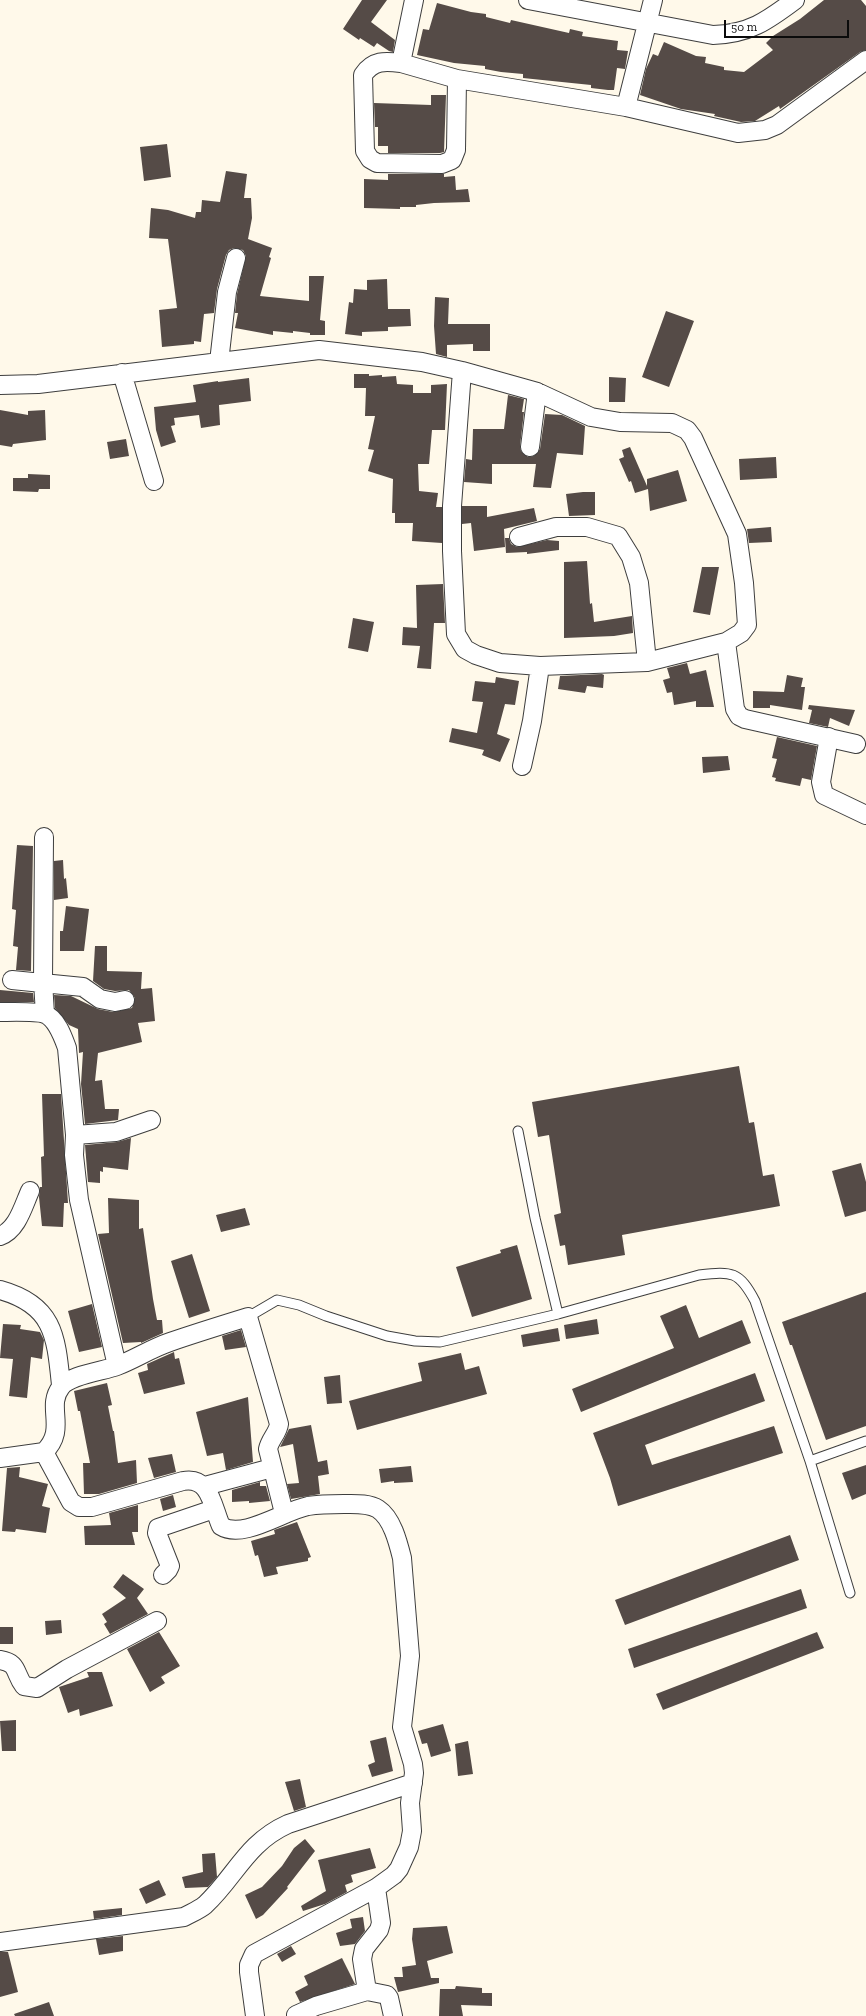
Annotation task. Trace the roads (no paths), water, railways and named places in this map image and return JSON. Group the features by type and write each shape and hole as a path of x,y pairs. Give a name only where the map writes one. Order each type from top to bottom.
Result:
{"street":[{"path":"401,63 414,0"},
{"path":"528,0 577,5 648,23 713,35 732,35 748,30 764,22 795,0"},
{"path":"626,107 653,0"},
{"path":"457,79 456,150 452,160 442,164 377,163 370,159 365,151 363,75 367,69 377,62 384,60 401,63 457,79 626,107 738,133 752,132 777,125 866,60"},
{"path":"219,362 227,292 236,258"},
{"path":"0,385 38,384 319,350 422,362 462,371 537,392 591,417 620,422 672,423 687,430 693,438 737,534 744,583 747,625 741,633 726,642 647,662 540,666 500,663 476,656 465,649 456,634 452,551 452,506 462,371"},
{"path":"122,374 154,481"},
{"path":"530,447 537,392"},
{"path":"519,537 556,527 587,527 618,536 631,557 639,583 647,662"},
{"path":"726,642 735,709 739,716 745,719 856,744"},
{"path":"522,766 532,721 540,666"},
{"path":"829,737 821,782 824,795 866,815"},
{"path":"44,837 43,982 45,1014 58,1029 67,1048 75,1135 74,1155 79,1200 117,1366"},
{"path":"12,980 82,987 108,1001 125,1000"},
{"path":"0,1012 45,1014"},
{"path":"75,1135 116,1132 151,1120"},
{"path":"0,1236 9,1232 15,1223 30,1191"},
{"path":"0,1290 20,1297 34,1306 52,1328 58,1358 61,1385 56,1395 56,1434 52,1443 44,1452 0,1458"},
{"path":"61,1385 83,1375 117,1366 169,1342 248,1317 279,1424 278,1429 270,1440 268,1449 284,1513"},
{"path":"44,1452 71,1502 79,1507 92,1507 191,1480 197,1481 205,1486 221,1526 235,1531 246,1530 284,1513 307,1506 357,1504 378,1509 389,1522 398,1542 402,1558 410,1656 402,1710 402,1727 413,1764 410,1803 412,1831 409,1847 404,1860 394,1875 376,1888 254,1954 249,1965 249,1972 255,2016"},
{"path":"205,1486 272,1468"},
{"path":"163,1575 170,1566 157,1533 158,1528 160,1526 214,1509"},
{"path":"0,1660 10,1662 24,1686 37,1688 67,1669 157,1621"},
{"path":"0,1942 184,1917 204,1905 254,1846 276,1829 412,1783"},
{"path":"367,1991 362,1959 364,1949 379,1930 381,1923 376,1888"},
{"path":"296,2014 316,2006 367,1991 387,1995 389,1998 392,2016"}],"lane":[{"path":"518,1131 535,1218 558,1314"},
{"path":"248,1317 277,1300 299,1305 326,1316 386,1336 415,1341 440,1342 558,1314 699,1275 720,1273 736,1275 746,1283 756,1301 810,1462 850,1593"},
{"path":"810,1462 866,1441"}]}
